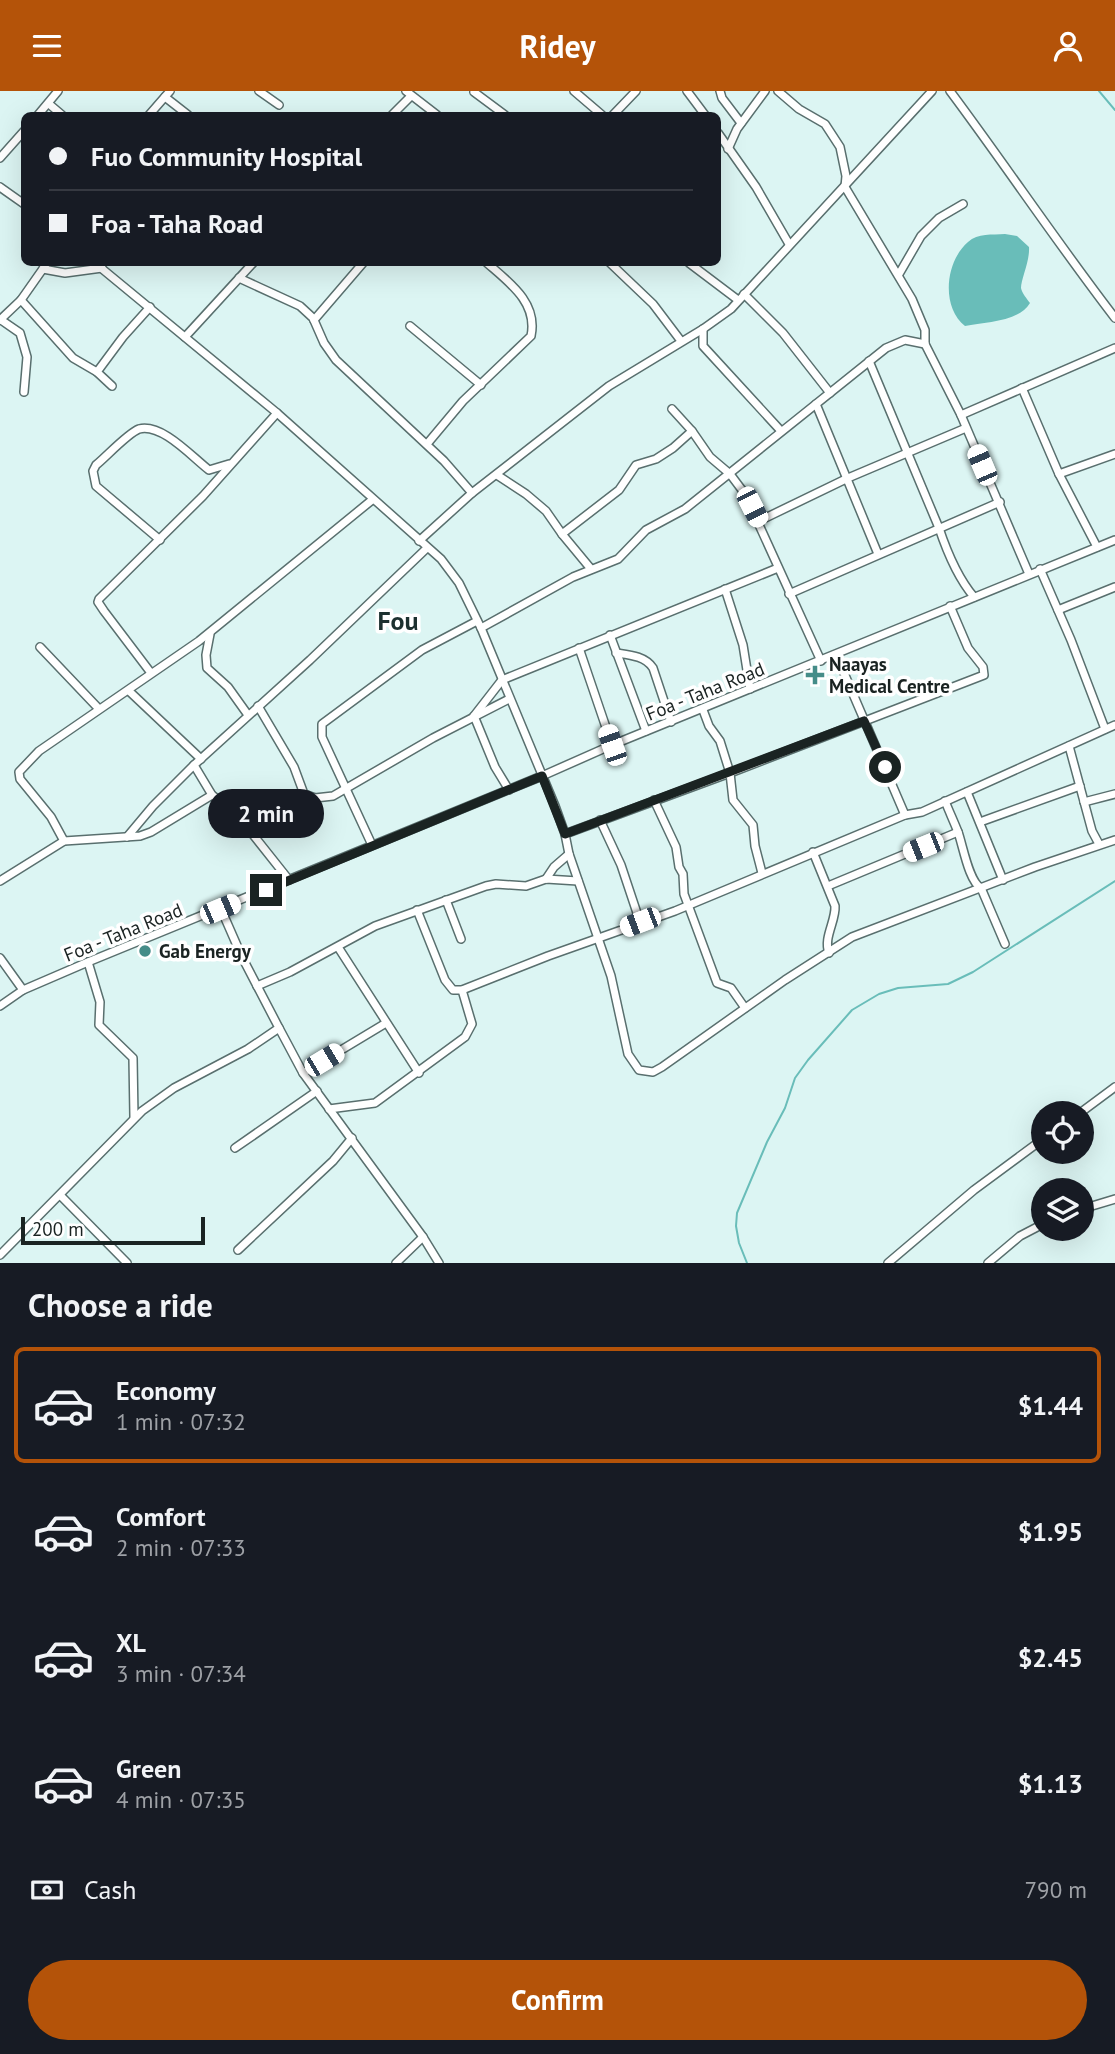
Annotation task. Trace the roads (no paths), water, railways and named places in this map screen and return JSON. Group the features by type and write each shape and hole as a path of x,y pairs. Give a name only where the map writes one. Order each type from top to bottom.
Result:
{"street":[{"path":"41,112 58,91"},
{"path":"259,91 279,105"},
{"path":"574,91 598,112"},
{"path":"622,91 630,98"},
{"path":"616,112 636,91"},
{"path":"687,91 703,112"},
{"path":"720,91 722,98 741,123"},
{"path":"729,149 741,123 765,91"},
{"path":"778,91 799,109 825,124 840,147 846,176 845,187 898,274 921,319 925,330 925,344 961,415 1029,574"},
{"path":"419,541 471,493 609,386 731,309 932,91"},
{"path":"950,91 1072,263 1115,318"},
{"path":"474,92 501,112"},
{"path":"152,112 168,94 185,112"},
{"path":"393,112 408,94 433,112"},
{"path":"49,104 58,112"},
{"path":"0,158 21,134"},
{"path":"721,137 757,187 789,244"},
{"path":"0,187 21,202"},
{"path":"898,274 921,236 939,218 963,204"},
{"path":"24,392 27,357 20,333 0,320 21,300 45,266 65,273 102,268"},
{"path":"99,266 277,413 452,572 479,625 565,834 611,977 628,1054 639,1070 653,1072 662,1067 852,937 1115,840"},
{"path":"185,337 247,266"},
{"path":"314,320 360,266"},
{"path":"427,444 463,401 531,336 532,314 528,304 491,266"},
{"path":"613,266 653,304 681,341"},
{"path":"694,266 741,297 783,333 830,393"},
{"path":"239,278 300,306 314,320 324,343 337,360 427,444 471,493"},
{"path":"21,300 73,358 97,372 112,386"},
{"path":"97,372 150,307"},
{"path":"410,326 481,385"},
{"path":"703,329 704,346 781,431"},
{"path":"372,845 322,737 322,724 422,650 591,569 618,559 646,530 685,509 869,361 898,341 925,344"},
{"path":"961,415 1115,348"},
{"path":"869,361 948,554 964,585 974,597"},
{"path":"1022,388 1059,474 1097,547"},
{"path":"816,404 878,554"},
{"path":"671,409 692,431 710,457 730,474 746,494 821,661"},
{"path":"151,673 99,602 203,496 277,413"},
{"path":"759,521 848,478 966,428"},
{"path":"160,540 96,486 93,471 96,465 137,429 159,432 172,439 209,470 230,464"},
{"path":"562,534 619,490 636,465 665,454 692,431"},
{"path":"1059,474 1115,454"},
{"path":"497,475 526,493 546,511 591,569"},
{"path":"64,841 51,817 20,779 19,772 39,751 210,633 372,500"},
{"path":"789,594 1000,502"},
{"name":"Foa - Taha Road","path":"0,1006 23,991 89,962 1115,540"},
{"path":"127,837 153,806 198,762 346,627 427,548"},
{"path":"474,716 502,680 778,568"},
{"path":"1040,569 1105,729"},
{"path":"1058,610 1115,587"},
{"path":"725,589 743,645 750,689"},
{"path":"565,834 984,674 983,667 968,648 950,606"},
{"path":"210,633 206,655 207,668 228,687 248,715"},
{"path":"610,635 646,731"},
{"path":"40,647 99,709"},
{"path":"579,648 612,745"},
{"path":"617,653 648,661 653,668 671,722"},
{"path":"834,655 905,815"},
{"path":"129,691 198,762 212,795 235,812 289,880"},
{"path":"258,706 294,767 304,794 315,797 333,796 509,699"},
{"path":"703,710 709,726 720,741 730,773 735,804 753,825 762,873"},
{"path":"474,716 495,767 509,790"},
{"path":"417,910 445,981 449,988 462,990 548,955 688,904 905,815 922,812 1115,725"},
{"path":"1069,746 1092,831 1099,844"},
{"path":"980,822 1080,786"},
{"path":"967,792 1003,880"},
{"path":"1084,802 1115,794"},
{"path":"0,881 64,841 140,836 212,795"},
{"path":"654,800 676,847 688,904 717,983 731,988 745,1008"},
{"path":"945,801 958,832 965,862 976,886 981,888 1005,944"},
{"path":"600,821 621,865 640,922"},
{"path":"828,886 958,832"},
{"path":"813,852 834,900 836,915 826,943 829,953"},
{"path":"546,879 569,853"},
{"path":"257,986 290,972 375,926 446,900 496,884 526,886 546,879 578,881"},
{"path":"446,900 461,939"},
{"path":"220,909 303,1073 423,1237 439,1263"},
{"path":"338,947 419,1073"},
{"path":"0,958 23,991"},
{"path":"89,962 100,1002 99,1025 133,1058 134,1118"},
{"path":"330,1109 375,1103 466,1037 472,1024 462,990"},
{"path":"303,1073 386,1023"},
{"path":"0,1255 134,1118 165,1093 248,1049 279,1028"},
{"path":"1094,1103 1115,1087"},
{"path":"235,1148 317,1091"},
{"path":"238,1250 333,1161 352,1138"},
{"path":"888,1263 974,1191 1031,1148"},
{"path":"60,1195 127,1263"},
{"path":"1094,1205 1115,1199"},
{"path":"989,1263 1020,1236 1031,1230"},
{"path":"396,1263 423,1237"}],"water":[{"path":"1005,234 1017,236 1029,247 1021,288 1030,303 1010,318 965,326 957,318 949,296 954,261 972,239"}],"waterway":[{"path":"1099,91 1115,110"},
{"path":"747,1263 739,1243 737,1213 767,1142 785,1108 795,1078 852,1010 879,994 898,988 948,984 973,972 1115,881"}],"place":[{"name":"Naayas Medical Centre","path":"815,675"},
{"name":"Gab Energy","path":"145,951"}],"district":[{"name":"Fou","path":"398,621"}]}
